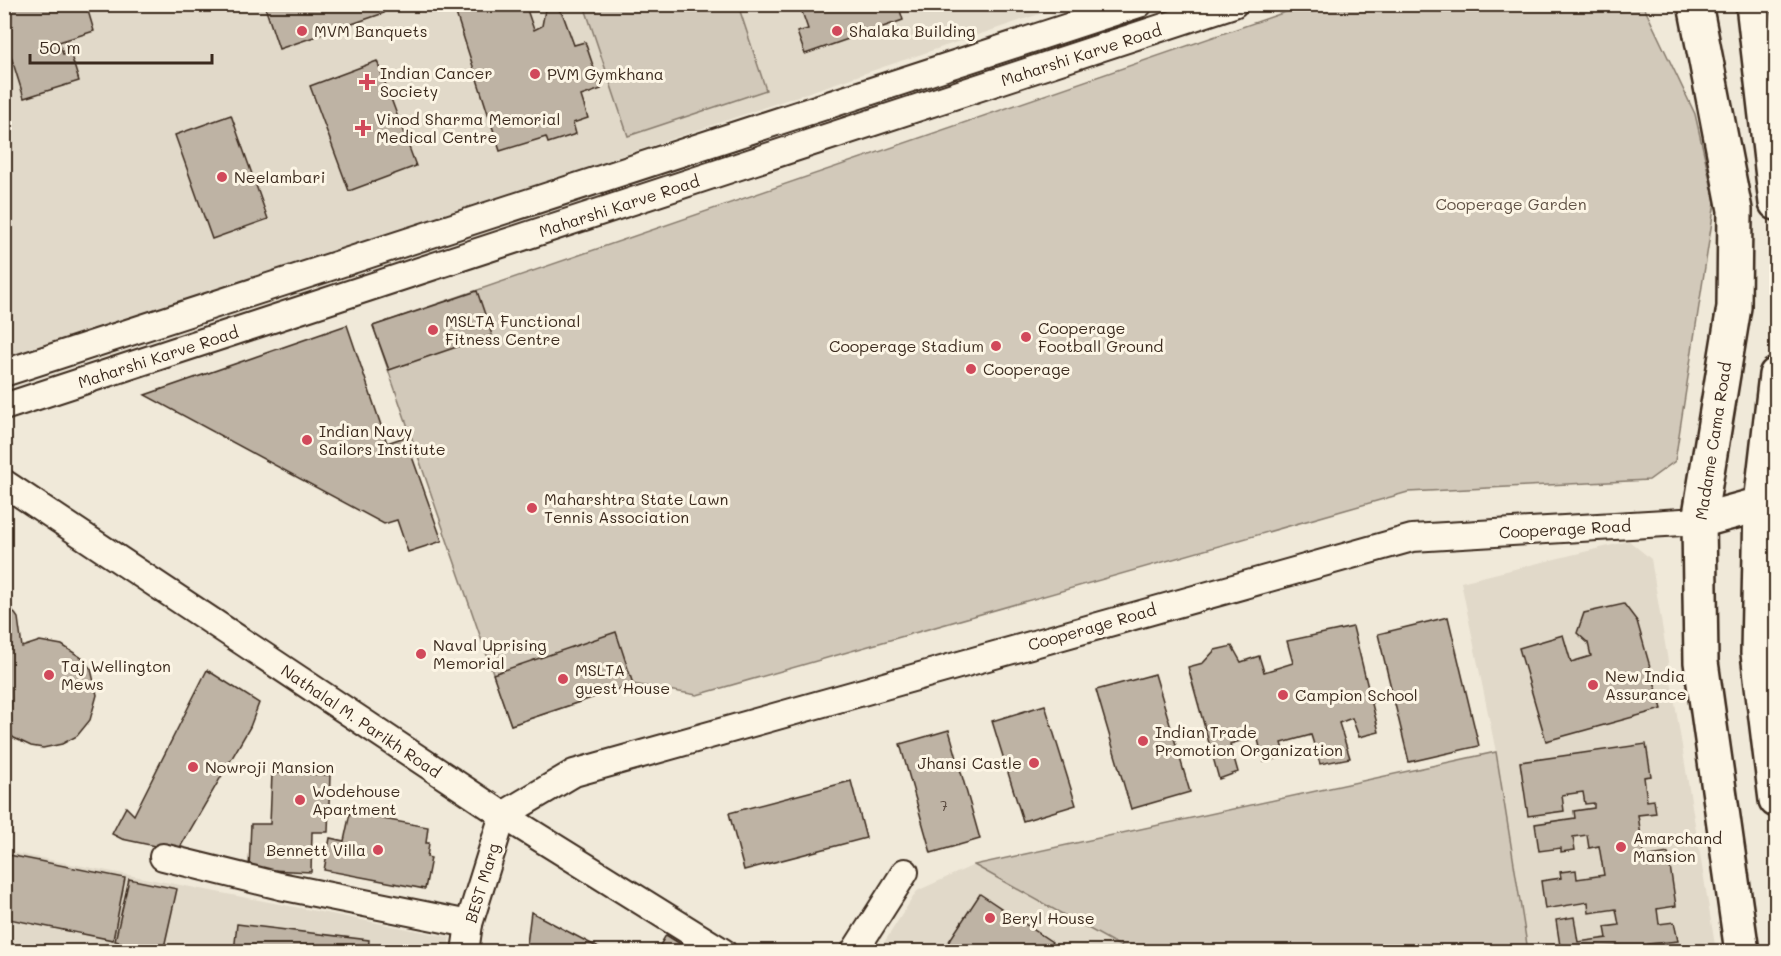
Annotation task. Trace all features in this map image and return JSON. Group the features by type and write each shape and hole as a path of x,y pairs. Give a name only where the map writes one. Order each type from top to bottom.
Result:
{"main road":[{"path":"1753,4 1759,39 1776,203"},
{"path":"1759,39 1763,4"},
{"name":"Madame Cama Road","path":"1693,10 1735,210 1734,307 1699,521 1701,662 1742,951"},
{"path":"1776,375 1758,653 1776,800"},
{"path":"1699,521 1768,500"}],"street":[{"name":"Maharshi Karve Road","path":"4,373 1139,4"},
{"name":"Maharshi Karve Road","path":"4,407 1234,4"},
{"name":"Nathalal M. Parikh Road","path":"4,483 503,815 723,951"},
{"name":"Cooperage Road","path":"503,815 574,772 1412,538 1699,521"},
{"name":"BEST Marg","path":"465,951 469,924 503,815"},
{"path":"163,857 280,886 469,924"},
{"path":"854,951 905,872"}],"shaded area":[{"path":"5,5 1066,5 82,339 5,363"},
{"path":"1629,541 1651,559 1716,951 1528,951 1496,752 1461,582"},
{"path":"4,851 450,937 447,951 5,951"},
{"path":"974,865 1129,951 878,952 917,891"}],"green space":[{"path":"584,5 738,5 766,90 628,136"},
{"name":"Cooperage Garden","path":"1306,5 1643,5 1695,114 1715,202 1675,461 1649,480 1408,492 697,695 633,684 511,725 373,326"},
{"path":"1496,752 1528,951 1129,951 974,865"}],"building":[{"path":"4,4 44,4 45,7 55,4 86,4 94,31 59,42 63,54 70,52 79,81 24,98 4,34"},
{"name":"MVM Banquets","path":"264,4 381,4 384,13 279,49"},
{"name":"PVM Gymkhana","path":"453,4 525,4 534,30 542,26 545,10 551,7 558,9 563,15 574,45 585,42 601,89 581,96 588,118 573,123 576,134 548,143 546,137 500,151"},
{"name":"Shalaka Building","path":"805,4 898,4 903,20 805,54 797,32 808,29 800,6"},
{"path":"377,61 416,166 349,191 310,86"},
{"name":"Neelambari","path":"231,115 268,219 212,239 175,135"},
{"name":"MSLTA Functional Fitness Centre","path":"477,291 492,335 389,370 373,326"},
{"name":"Indian Navy Sailors Institute","path":"347,325 387,443 405,437 442,541 408,552 397,520 384,524 145,395"},
{"name":"Taj Wellington Mews","path":"4,598 18,618 22,647 40,641 62,645 82,658 91,669 97,695 90,720 77,736 62,744 43,748 31,746 14,738 4,729"},
{"name":"New India Assurance","path":"1624,604 1637,621 1662,709 1546,741 1519,648 1563,635 1571,662 1591,656 1588,643 1577,633 1584,613"},
{"path":"1448,617 1479,746 1409,762 1378,634"},
{"name":"Campion School","path":"1353,627 1379,732 1359,737 1352,718 1339,723 1350,758 1320,764 1311,735 1282,743 1286,756 1264,762 1257,736 1230,744 1238,772 1219,779 1188,667 1203,663 1215,650 1232,646 1241,662 1259,656 1264,672 1293,663 1287,641"},
{"name":"MSLTA guest House","path":"616,632 633,684 511,725 493,674"},
{"name":"Nowroji Mansion","path":"207,670 259,703 250,727 178,851 122,839 112,834 126,807 134,815"},
{"name":"Indian Trade Promotion Organization","path":"1155,674 1190,792 1131,809 1096,690"},
{"name":"Jhansi Castle","path":"1045,705 1076,805 1023,821 992,721"},
{"path":"949,730 980,839 931,853 900,744"},
{"name":"Amarchand Mansion","path":"1646,744 1651,776 1644,777 1647,801 1654,800 1656,813 1638,815 1644,857 1668,853 1676,906 1657,909 1659,924 1674,922 1678,941 1648,944 1648,948 1624,952 1621,946 1561,952 1556,920 1574,917 1578,942 1607,938 1605,927 1619,925 1616,909 1589,913 1588,902 1545,909 1541,881 1561,878 1560,872 1576,870 1577,879 1604,875 1599,846 1589,848 1587,835 1573,837 1575,850 1561,852 1561,848 1539,851 1535,824 1575,818 1574,811 1594,808 1594,803 1585,804 1583,792 1562,795 1564,811 1528,816 1520,762"},
{"name":"Wodehouse Apartment","path":"272,773 330,775 328,832 312,832 311,872 249,869 251,824 270,824"},
{"path":"851,781 866,838 744,870 729,813"},
{"name":"Bennett Villa","path":"350,813 428,827 427,857 431,858 425,889 324,870 330,838 344,841"},
{"path":"9,855 125,878 113,940 4,918 4,880"},
{"path":"129,879 177,889 163,952 115,941"},
{"name":"Beryl House","path":"980,894 1052,942 1046,952 942,952"},
{"path":"531,912 599,948 595,952 526,952"},
{"path":"237,924 369,940 368,952 234,952"},
{"path":"666,935 682,945 678,952 656,952"}],"place":[{"name":"MVM Banquets","path":"302,31"},
{"name":"Shalaka Building","path":"837,31"},
{"name":"PVM Gymkhana","path":"535,74"},
{"name":"Indian Cancer Society","path":"367,82"},
{"name":"Vinod Sharma Memorial Medical Centre","path":"363,128"},
{"name":"Neelambari","path":"222,177"},
{"name":"MSLTA Functional Fitness Centre","path":"433,330"},
{"name":"Cooperage Football Ground","path":"1026,337"},
{"name":"Cooperage Stadium","path":"996,346"},
{"name":"Cooperage","path":"971,369"},
{"name":"Indian Navy Sailors Institute","path":"307,440"},
{"name":"Maharshtra State Lawn Tennis Association","path":"532,508"},
{"name":"Naval Uprising Memorial","path":"421,654"},
{"name":"Taj Wellington Mews","path":"49,675"},
{"name":"MSLTA guest House","path":"563,679"},
{"name":"New India Assurance","path":"1593,685"},
{"name":"Campion School","path":"1283,695"},
{"name":"Indian Trade Promotion Organization","path":"1143,741"},
{"name":"Jhansi Castle","path":"1034,763"},
{"name":"Nowroji Mansion","path":"193,767"},
{"name":"Wodehouse Apartment","path":"300,800"},
{"name":"Amarchand Mansion","path":"1621,847"},
{"name":"Bennett Villa","path":"378,850"},
{"name":"Beryl House","path":"990,918"}]}
